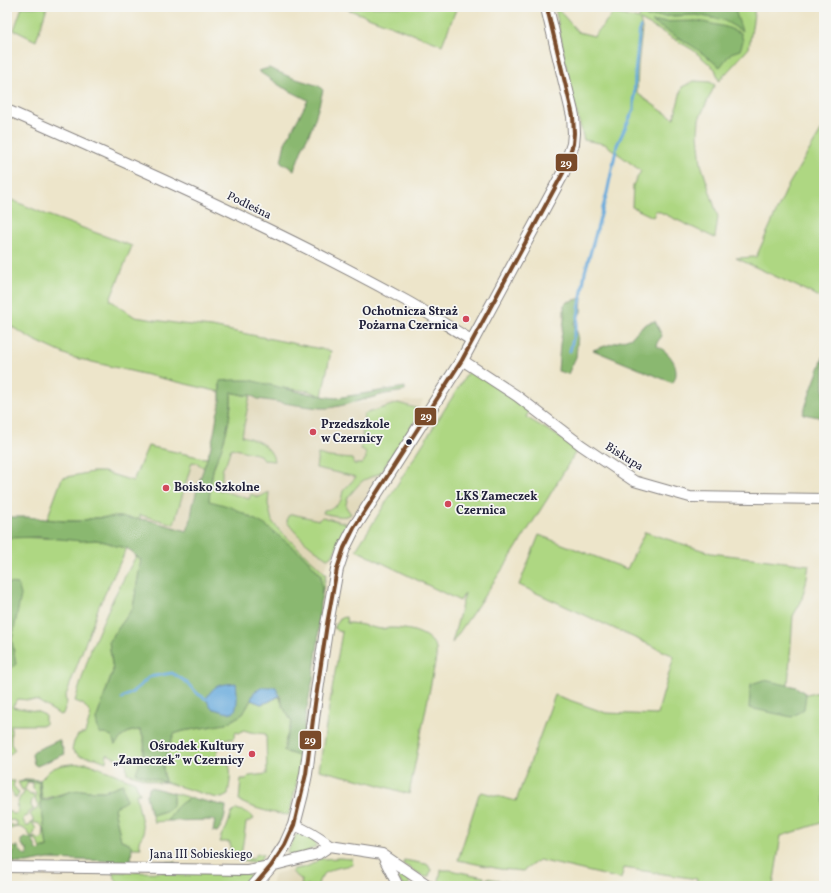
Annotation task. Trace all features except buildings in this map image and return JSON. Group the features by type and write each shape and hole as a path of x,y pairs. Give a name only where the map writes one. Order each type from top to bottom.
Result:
{"street":[{"path":"254,886 271,866 285,845 294,825 306,774 327,624 337,569 344,548 357,524 473,341 563,173 573,144 573,116 548,12 549,7"},
{"name":"Podleśna","path":"7,110 154,176 307,248 404,299 473,341"},
{"name":"Biskupa","path":"462,360 517,396 581,445 634,481 690,497 824,499"},
{"path":"294,825 318,836 330,846 382,854 424,885"},
{"name":"Jana III Sobieskiego","path":"7,867 247,870 271,866 318,854 330,846"},
{"path":"382,854 398,886"}],"shaded area":[{"path":"220,392 250,395 303,406 423,400 408,430 365,498 321,575 193,505 187,531 140,519 159,452 197,463 204,467 210,450"},
{"path":"294,869 293,872 302,880 301,886 271,886 274,874"}],"green space":[{"path":"22,7 47,7 36,41 14,30"},
{"path":"348,7 457,7 442,45 347,9"},
{"path":"555,7 578,32 594,36 613,13 639,19 641,7 755,7 749,48 719,81 715,69 693,50 640,20 642,29 637,93 674,118 682,87 694,81 710,82 715,85 699,119 698,134 701,164 718,217 715,238 656,210 653,217 632,207 633,185 641,171 605,144 584,140 571,92"},
{"path":"646,7 734,7 742,31 723,20 696,15 647,17"},
{"path":"698,21 726,27 741,33 743,41 740,50 731,53 720,67 694,47 652,22"},
{"path":"269,68 290,77 319,86 323,90 311,130 294,170 281,162 285,143 308,100 282,87 258,71"},
{"path":"824,126 824,299 736,258 756,257 789,184"},
{"path":"7,198 50,216 132,246 110,300 135,317 212,327 331,351 322,396 309,391 220,381 220,392 71,357 34,340 7,324"},
{"path":"582,298 581,312 574,324 578,335 576,357 568,374 558,371 564,320 564,305 567,302"},
{"path":"655,321 662,336 656,345 670,356 675,364 676,375 673,383 593,350 632,337 640,328"},
{"path":"824,355 824,418 803,414"},
{"name":"LKS Zameczek Czernica","path":"470,369 530,410 526,417 578,448 508,561 452,643 465,593 460,601 356,550"},
{"path":"249,380 300,392 336,398 405,387 405,391 385,394 329,408 303,406 258,399 250,395 231,392 229,421 221,450 213,470 209,501 233,508 265,525 304,556 321,575 322,595 320,603 318,643 313,679 306,712 301,757 284,751 286,739 292,722 283,707 280,696 261,704 251,700 243,714 226,724 183,731 174,734 163,767 165,782 136,773 144,752 143,736 140,730 131,731 125,734 115,745 112,736 99,733 96,720 113,671 109,641 133,608 141,560 127,548 97,540 81,541 38,537 7,538 7,517 80,521 94,518 119,517 148,520 187,531 199,482 210,450 215,429 220,406 220,381"},
{"path":"231,392 250,395 242,436 257,441 266,447 273,456 274,461 263,460 260,455 231,448 222,470 219,490 249,499 251,494 259,497 269,492 268,504 272,521 279,530 326,574 322,595 321,575 304,556 292,547 208,501 213,470 229,421"},
{"path":"398,403 419,409 416,419 380,473 360,483 348,497 346,507 351,514 345,516 334,516 323,513 324,510 331,509 337,505 341,500 343,491 356,477 316,468 318,454 329,457 352,459 354,464 362,464 366,458 365,451 361,449 364,414"},
{"path":"148,446 204,458 208,457 204,468 197,463 192,462 174,524 140,515 140,519 119,517 94,518 80,521 63,521 47,519 62,478 92,472 104,472 133,481"},
{"path":"292,514 319,520 322,517 346,523 345,529 332,557 327,558 296,533 287,522 288,516"},
{"path":"645,532 711,553 809,565 801,602 793,616 788,685 796,687 806,694 824,692 824,822 781,836 773,886 695,886 697,879 624,868 621,879 539,860 523,871 500,869 458,860 479,794 482,792 516,801 555,695 606,713 657,715 674,656 519,585 539,535 627,569"},
{"path":"7,538 97,540 127,548 99,606 65,698 67,702 63,714 60,715 38,701 18,699 12,707 36,711 45,715 45,725 11,725 11,744 15,750 7,757"},
{"path":"136,556 141,560 133,608 109,641 113,671 96,720 112,736 115,745 126,734 131,731 139,730 144,742 143,754 165,782 159,783 127,773 126,763 107,754 106,762 96,758 80,756 72,750 78,735 85,733 91,714 83,704 75,701 91,649 114,597"},
{"path":"7,583 18,584 21,595 12,640 16,664 12,668 7,669"},
{"path":"346,617 347,623 381,629 396,628 415,631 427,637 436,647 436,658 409,794 369,782 319,770 342,632 337,631 334,628 340,618"},
{"path":"764,680 796,687 806,694 804,709 792,717 749,708 751,684"},
{"path":"279,696 283,707 292,722 286,739 284,751 301,757 289,815 263,810 239,801 241,779 246,779 249,776 267,774 266,734 244,730 239,733 236,732 233,739 218,739 217,756 226,760 230,767 228,795 222,798 213,797 165,782 163,767 174,734 213,726 243,714 251,700 268,702"},
{"path":"59,740 65,754 37,766 34,764 32,755 34,751"},
{"path":"87,763 135,782 140,794 136,794 144,833 139,841 141,848 133,848 127,842 121,840 114,808 123,784 104,791 81,790 41,800 40,780 49,771 62,765"},
{"path":"27,779 40,780 42,800 72,791 104,791 123,784 126,801 114,808 121,840 132,846 131,862 175,862 175,867 116,866 111,861 48,859 27,863 15,863 11,858 17,845 22,853 27,856 28,855 27,849 21,842 21,840 26,837 33,838 37,850 40,851 41,848 47,848 39,782 20,782"},
{"path":"7,781 15,781 13,786 19,793 16,799 11,790 7,791"},
{"path":"28,781 39,782 47,848 41,848 33,838 43,838 43,831 41,825 34,823 30,815 38,808 35,800 36,792 33,789 33,783 28,782 25,789 22,790 18,782"},
{"path":"150,787 173,793 173,806 165,811 152,815 146,795"},
{"path":"26,790 30,795 33,793 35,798 32,800 31,805 34,809 28,813 28,816 24,817 23,820 26,826 29,826 32,822 36,829 33,836 30,836 25,829 22,828 9,828 9,824 15,826 17,825 17,822 13,820 8,821 7,810 13,814 18,813 18,807 16,806 20,797"},
{"path":"173,793 191,798 177,808 167,821 154,822 152,815 165,811 173,806"},
{"path":"191,798 226,806 224,820 217,832 213,831 215,820 167,821 174,810"},
{"path":"236,809 248,813 254,819 246,823 241,856 252,859 257,854 263,854 259,863 230,858 230,842 219,842 226,829 231,814"},
{"path":"300,833 307,835 315,841 316,846 302,854 290,855 287,852 296,835"},
{"path":"16,847 15,863 7,863 7,848"},
{"path":"319,859 352,859 353,865 326,872 319,880 318,886 301,886 302,880 292,872 294,869 307,866"},
{"path":"404,860 428,865 431,870 429,876 425,877 403,864"},
{"path":"441,870 450,870 484,877 483,886 438,886"},
{"path":"112,872 247,873 251,879 248,886 119,886"},
{"path":"399,873 410,881 408,886 402,885 398,874"},
{"path":"487,878 520,884 520,886 486,886"}],"water":[{"path":"236,683 237,703 233,713 211,708 206,699 215,687"},
{"path":"263,687 276,687 279,696 261,704 251,700 254,692"}],"waterway":[{"path":"570,351 577,323 585,272 607,193 617,145 634,109 635,73 640,27"},
{"path":"122,698 131,693 149,677 172,673 185,681 198,694 206,699"}],"transit line":[{"name":"29","path":"254,886 271,866 285,845 294,825 306,774 327,624 337,569 344,548 354,528 462,360 563,173 573,144 573,116 548,12 549,7"}],"place":[{"name":"Ochotnicza Straż Pożarna Czernica","path":"466,319"},
{"name":"Przedszkole w Czernicy","path":"313,432"},
{"name":"Boisko Szkolne","path":"166,488"},
{"name":"LKS Zameczek Czernica","path":"448,504"},
{"name":"Ośrodek Kultury „Zameczek” w Czernicy","path":"252,754"}]}
